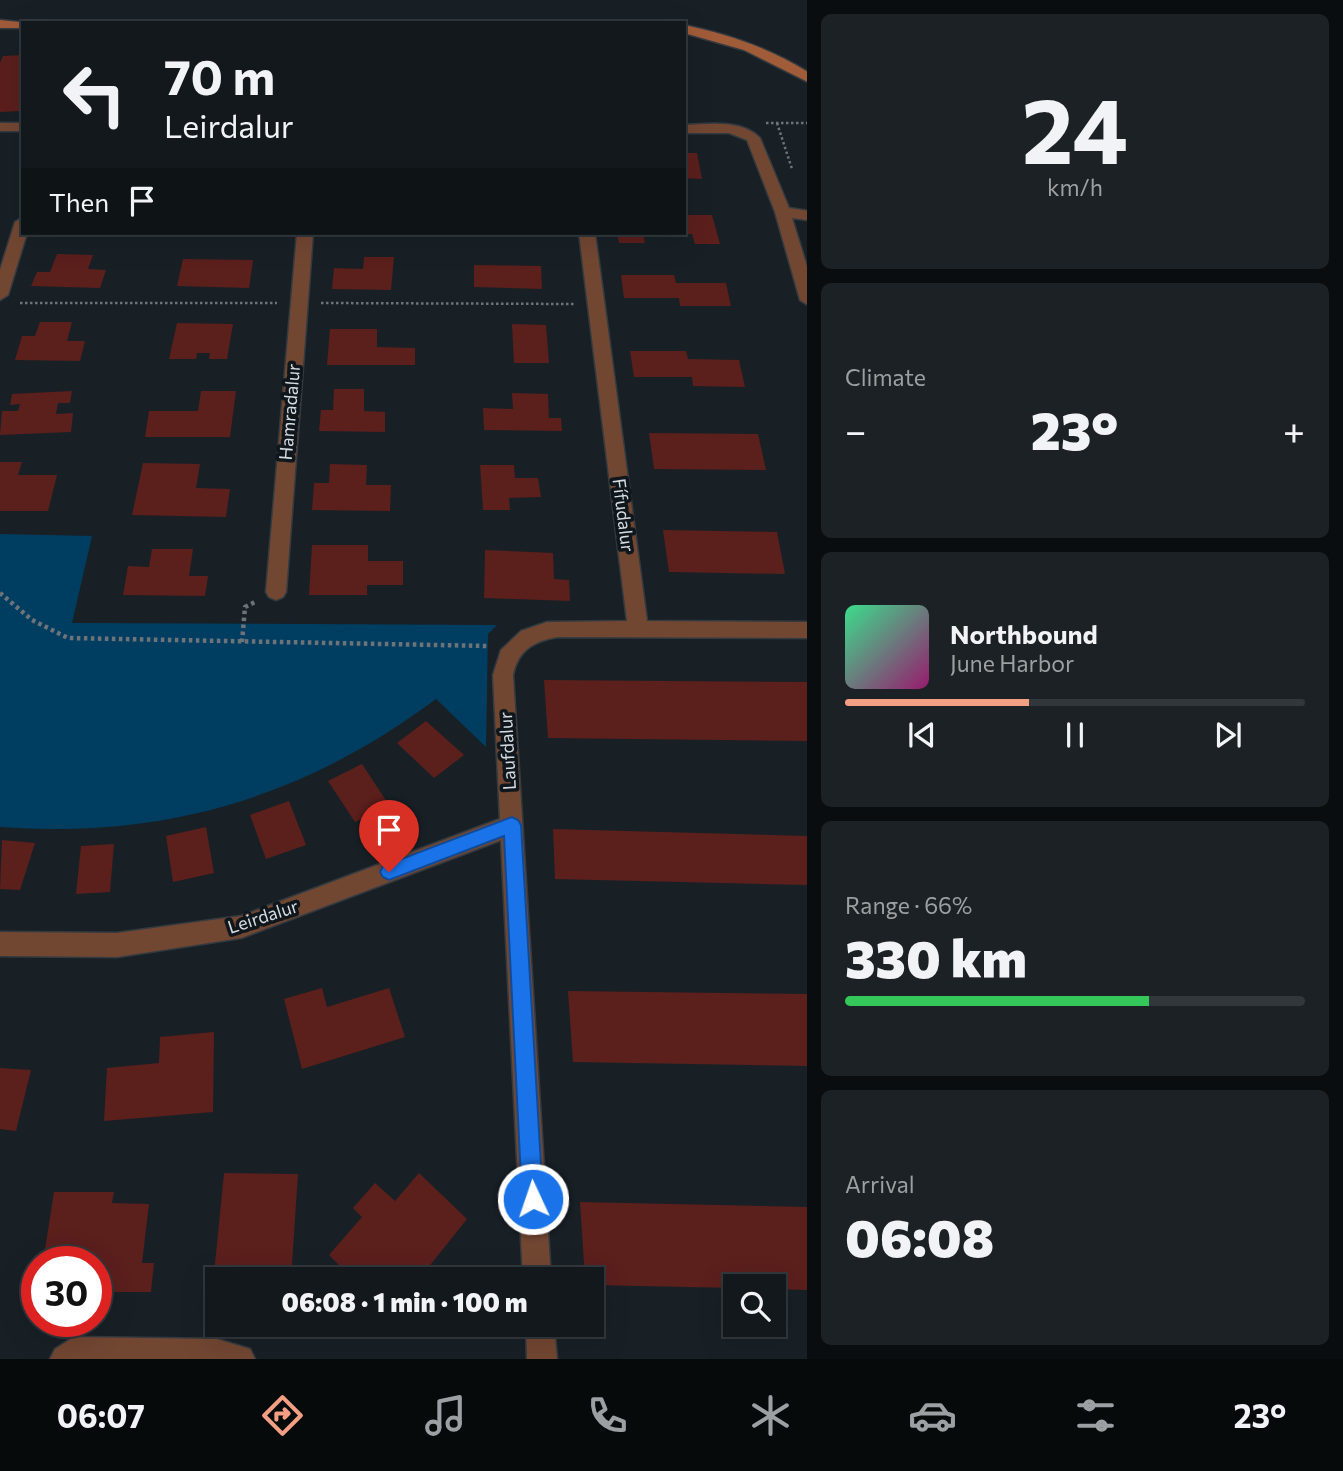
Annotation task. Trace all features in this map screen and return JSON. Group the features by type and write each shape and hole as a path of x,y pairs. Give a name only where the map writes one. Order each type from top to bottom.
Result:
{"street":[{"path":"0,24 21,24"},
{"path":"686,29 709,34 777,58 807,78"},
{"path":"0,127 21,127"},
{"path":"686,129 744,131 753,138 783,212 807,300"},
{"path":"783,212 807,216"},
{"path":"0,295 21,228"},
{"name":"Hamradalur","path":"276,592 305,235"},
{"name":"Fífudalur","path":"587,235 638,630"},
{"path":"514,647 523,639 545,631 807,630"},
{"name":"Laufdalur","path":"514,647 508,655 503,675 536,1267"},
{"name":"Leirdalur","path":"0,944 117,945 242,927 512,825"},
{"path":"541,1337 542,1359"},
{"path":"65,1359 74,1352 217,1354 240,1359"}],"path":[{"path":"242,642 245,607 276,592"},
{"path":"0,593 32,620 68,638 514,647"}],"shaded area":[{"path":"0,534 92,536 72,623 497,625 488,634 486,747 436,699 386,733 336,762 284,786 231,804 176,818 119,826 61,829 0,827"}],"building":[{"path":"21,55 21,111 0,112 0,63 3,56"},
{"path":"686,153 697,153 702,179 686,178"},
{"path":"686,215 712,215 720,244 695,244 692,234 686,234"},
{"path":"617,235 643,235 645,243 619,243"},
{"path":"57,254 93,255 88,269 106,270 100,288 31,286 37,272 50,272"},
{"path":"364,257 394,257 391,290 332,289 334,268 363,269"},
{"path":"183,259 253,260 249,288 177,286"},
{"path":"474,265 541,266 542,289 474,287"},
{"path":"621,275 674,275 676,283 726,283 731,306 680,306 679,298 624,298"},
{"path":"40,322 72,322 67,341 85,341 80,361 15,360 22,336 35,336"},
{"path":"177,323 233,324 227,359 209,359 210,353 197,353 196,359 169,359"},
{"path":"512,324 546,325 549,363 514,363"},
{"path":"330,329 377,329 377,347 415,348 415,365 327,365"},
{"path":"630,351 686,351 688,359 739,360 745,387 693,386 692,377 634,377"},
{"path":"334,389 364,389 364,411 385,412 385,432 319,431 321,410 333,410"},
{"path":"72,391 70,403 58,403 56,414 73,413 71,432 0,435 2,411 18,411 20,404 10,405 12,394"},
{"path":"201,391 236,391 230,437 145,437 149,411 198,411"},
{"path":"512,393 548,394 549,418 561,418 562,431 484,430 483,408 513,409"},
{"path":"649,433 758,434 766,470 654,469"},
{"path":"0,462 22,462 18,475 57,475 48,511 0,511"},
{"path":"143,463 200,464 196,488 230,489 226,517 132,515"},
{"path":"330,464 367,465 366,485 391,485 390,511 312,510 314,483 329,483"},
{"path":"480,465 514,465 515,478 538,478 541,497 509,498 510,510 483,510"},
{"path":"663,530 777,532 785,574 669,572"},
{"path":"312,545 368,545 368,561 403,561 403,585 367,585 367,595 309,595"},
{"path":"152,549 193,549 189,576 208,576 205,596 123,595 128,566 149,567"},
{"path":"485,550 553,553 554,579 569,580 570,601 484,598"},
{"path":"544,680 807,682 807,741 548,738"},
{"path":"426,721 464,755 434,778 397,743"},
{"path":"362,764 389,805 355,822 328,781"},
{"path":"289,801 306,845 266,859 250,815"},
{"path":"206,827 214,873 173,882 166,836"},
{"path":"553,829 807,836 807,885 555,879"},
{"path":"2,840 35,843 20,890 0,889"},
{"path":"114,844 110,892 76,894 81,846"},
{"path":"322,988 327,1007 389,988 405,1037 302,1069 284,999"},
{"path":"568,991 807,994 807,1066 573,1062"},
{"path":"214,1032 213,1112 104,1121 107,1068 159,1063 160,1037"},
{"path":"0,1068 31,1070 16,1131 0,1129"},
{"path":"224,1173 298,1174 292,1267 215,1267"},
{"path":"419,1173 467,1219 429,1267 341,1267 329,1255 362,1217 353,1208 375,1183 395,1201"},
{"path":"54,1192 114,1192 112,1203 149,1204 142,1263 154,1263 151,1292 112,1292 112,1246 46,1246"},
{"path":"580,1202 807,1207 807,1290 786,1289 786,1274 723,1274 723,1288 604,1285 604,1267 584,1267"}],"route":[{"path":"389,872 512,825 533,1199"}]}
